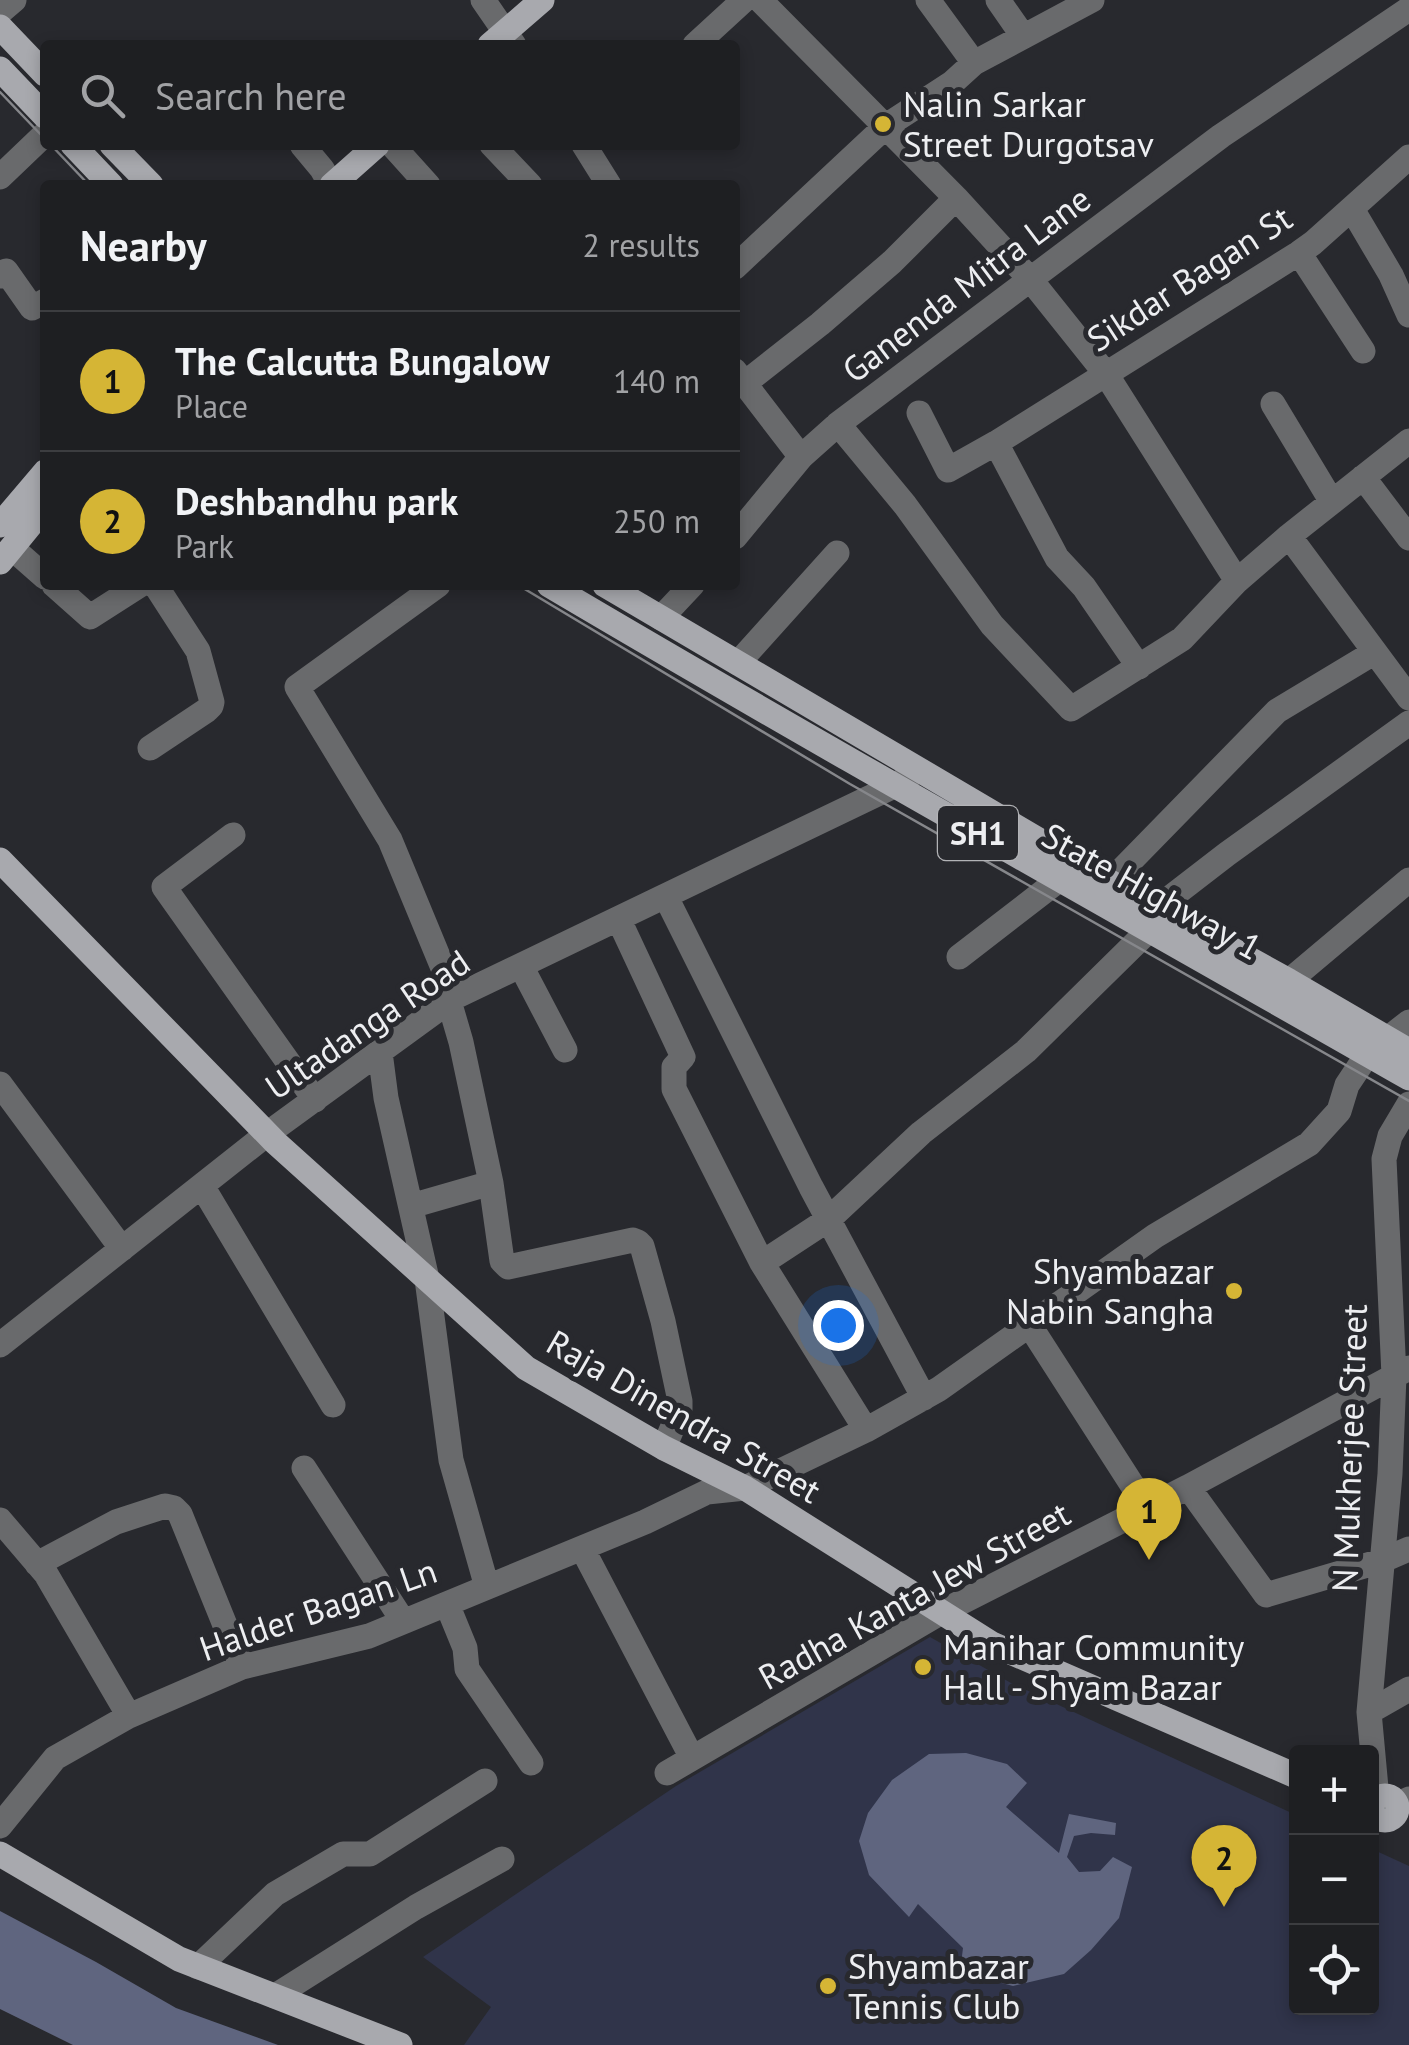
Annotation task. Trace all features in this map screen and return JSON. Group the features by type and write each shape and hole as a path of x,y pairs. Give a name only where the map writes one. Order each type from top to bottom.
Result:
{"main road":[{"path":"503,40 542,0"},
{"path":"0,27 40,69"},
{"path":"0,69 40,111"},
{"path":"78,150 106,180"},
{"path":"117,150 145,180"},
{"path":"338,180 370,150"},
{"path":"4,545 40,481"},
{"path":"4,545 40,513"},
{"name":"State Highway 1","path":"558,590 1060,879 1153,919 1388,1048 1409,1078"},
{"name":"SH1","path":"613,590 1110,882 1153,919 1289,981 1388,1048"},
{"name":"Raja Dinendra Street","path":"0,860 267,1134 526,1368 664,1448 745,1488 992,1644 1289,1773"},
{"path":"0,1854 178,1959 400,2045"}],"street":[{"path":"0,12 14,0"},
{"path":"483,0 502,40"},
{"path":"700,40 744,0"},
{"path":"928,0 974,63"},
{"path":"998,0 1023,36"},
{"path":"740,262 886,126 952,83 974,63 1092,0"},
{"path":"773,4 1030,279 1106,374 1237,580"},
{"name":"Ganenda Mitra Lane","path":"740,532 801,457 838,424 1222,136 1409,9"},
{"path":"0,177 40,139"},
{"path":"306,150 329,180"},
{"path":"396,150 424,180"},
{"path":"497,150 525,180"},
{"path":"587,150 606,180"},
{"name":"Sikdar Bagan St","path":"919,413 948,470 1298,253 1409,157"},
{"path":"801,457 740,377 820,324 892,262 956,198"},
{"path":"1352,208 1392,275 1409,315"},
{"path":"1298,253 1363,351"},
{"path":"0,276 6,271 32,308 40,304"},
{"path":"1273,404 1332,502"},
{"path":"838,424 905,505 992,625 1071,709 1182,639 1237,580 1409,441"},
{"path":"996,443 1058,558 1084,587 1140,667"},
{"path":"1363,477 1409,538"},
{"path":"1289,536 1409,698"},
{"path":"4,545 40,573"},
{"path":"738,662 837,552"},
{"path":"59,590 90,618 132,590"},
{"path":"150,748 207,710 212,702 198,651 159,590"},
{"path":"431,590 297,687 390,840 452,999 491,1183 502,1261 508,1267 633,1240 642,1246 680,1401 664,1448"},
{"path":"661,618 687,590"},
{"path":"1110,882 1277,710 1375,652"},
{"path":"762,1262 828,1218 921,1134 1026,1050 1153,919 1227,854 1409,724"},
{"name":"Ultadanga Road","path":"0,1345 267,1134 452,999 920,770"},
{"path":"233,835 164,887 315,1100"},
{"path":"959,958 1060,879"},
{"path":"1289,981 1409,880"},
{"path":"666,897 924,1398"},
{"path":"619,920 683,1057 674,1068 674,1089 762,1262 866,1430"},
{"path":"522,966 565,1050"},
{"path":"1388,1048 1409,1022"},
{"name":"Halder Bagan Ln","path":"0,1826 55,1758 129,1716 242,1668 369,1636 645,1522 707,1492 745,1488 924,1398 1155,1236 1309,1144 1339,1112 1348,1086 1388,1048"},
{"path":"380,1052 386,1098 427,1279 450,1460 486,1587"},
{"path":"0,1084 122,1249"},
{"name":"N Mukherjee Street","path":"1390,1809 1369,1712 1401,1372 1384,1158 1390,1136 1409,1104"},
{"path":"410,1206 491,1183"},
{"path":"202,1186 332,1405"},
{"path":"1030,1326 1147,1508"},
{"name":"Radha Kanta Jew Street","path":"667,1773 940,1613 1188,1487 1401,1372"},
{"path":"304,1468 402,1621"},
{"path":"1188,1487 1266,1594 1381,1561 1409,1548"},
{"path":"36,1564 116,1522 166,1506 174,1508 180,1514 242,1668"},
{"path":"0,1520 46,1574 129,1716"},
{"path":"582,1548 692,1758"},
{"path":"447,1604 466,1648 467,1670 531,1763"},
{"path":"1369,1712 1409,1690"},
{"path":"198,1967 276,1894 343,1854 370,1854 485,1781"},
{"path":"275,1996 416,1906 502,1858"}],"shaded area":[{"path":"930,1637 1011,1683 1289,1812 1289,2015 1379,2015 1379,1852 1409,1866 1409,2045 464,2045 491,2007 423,1957 676,1786"},
{"path":"966,1753 1007,1764 1027,1783 1006,1807 1059,1853 1069,1814 1116,1823 1115,1835 1074,1836 1067,1857 1079,1872 1100,1871 1113,1857 1132,1867 1119,1918 1064,1974 1013,1986 960,1972 963,1948 918,1904 909,1917 869,1875 859,1841 868,1813 892,1780 929,1754"},
{"path":"0,1911 176,2008 278,2045 73,2045 0,2009"}],"tram line":[{"path":"0,92 40,134"},
{"path":"56,150 84,180"},
{"path":"526,590 850,784 1409,1101"}],"place":[{"name":"Nalin Sarkar Street Durgotsav","path":"883,124"},
{"name":"Shyambazar Nabin Sangha","path":"1234,1291"},
{"name":"The Calcutta Bungalow","path":"1149,1560"},
{"name":"Manihar Community Hall - Shyam Bazar","path":"923,1667"},
{"name":"Deshbandhu park","path":"1224,1907"},
{"name":"Shyambazar Tennis Club","path":"828,1986"}]}
